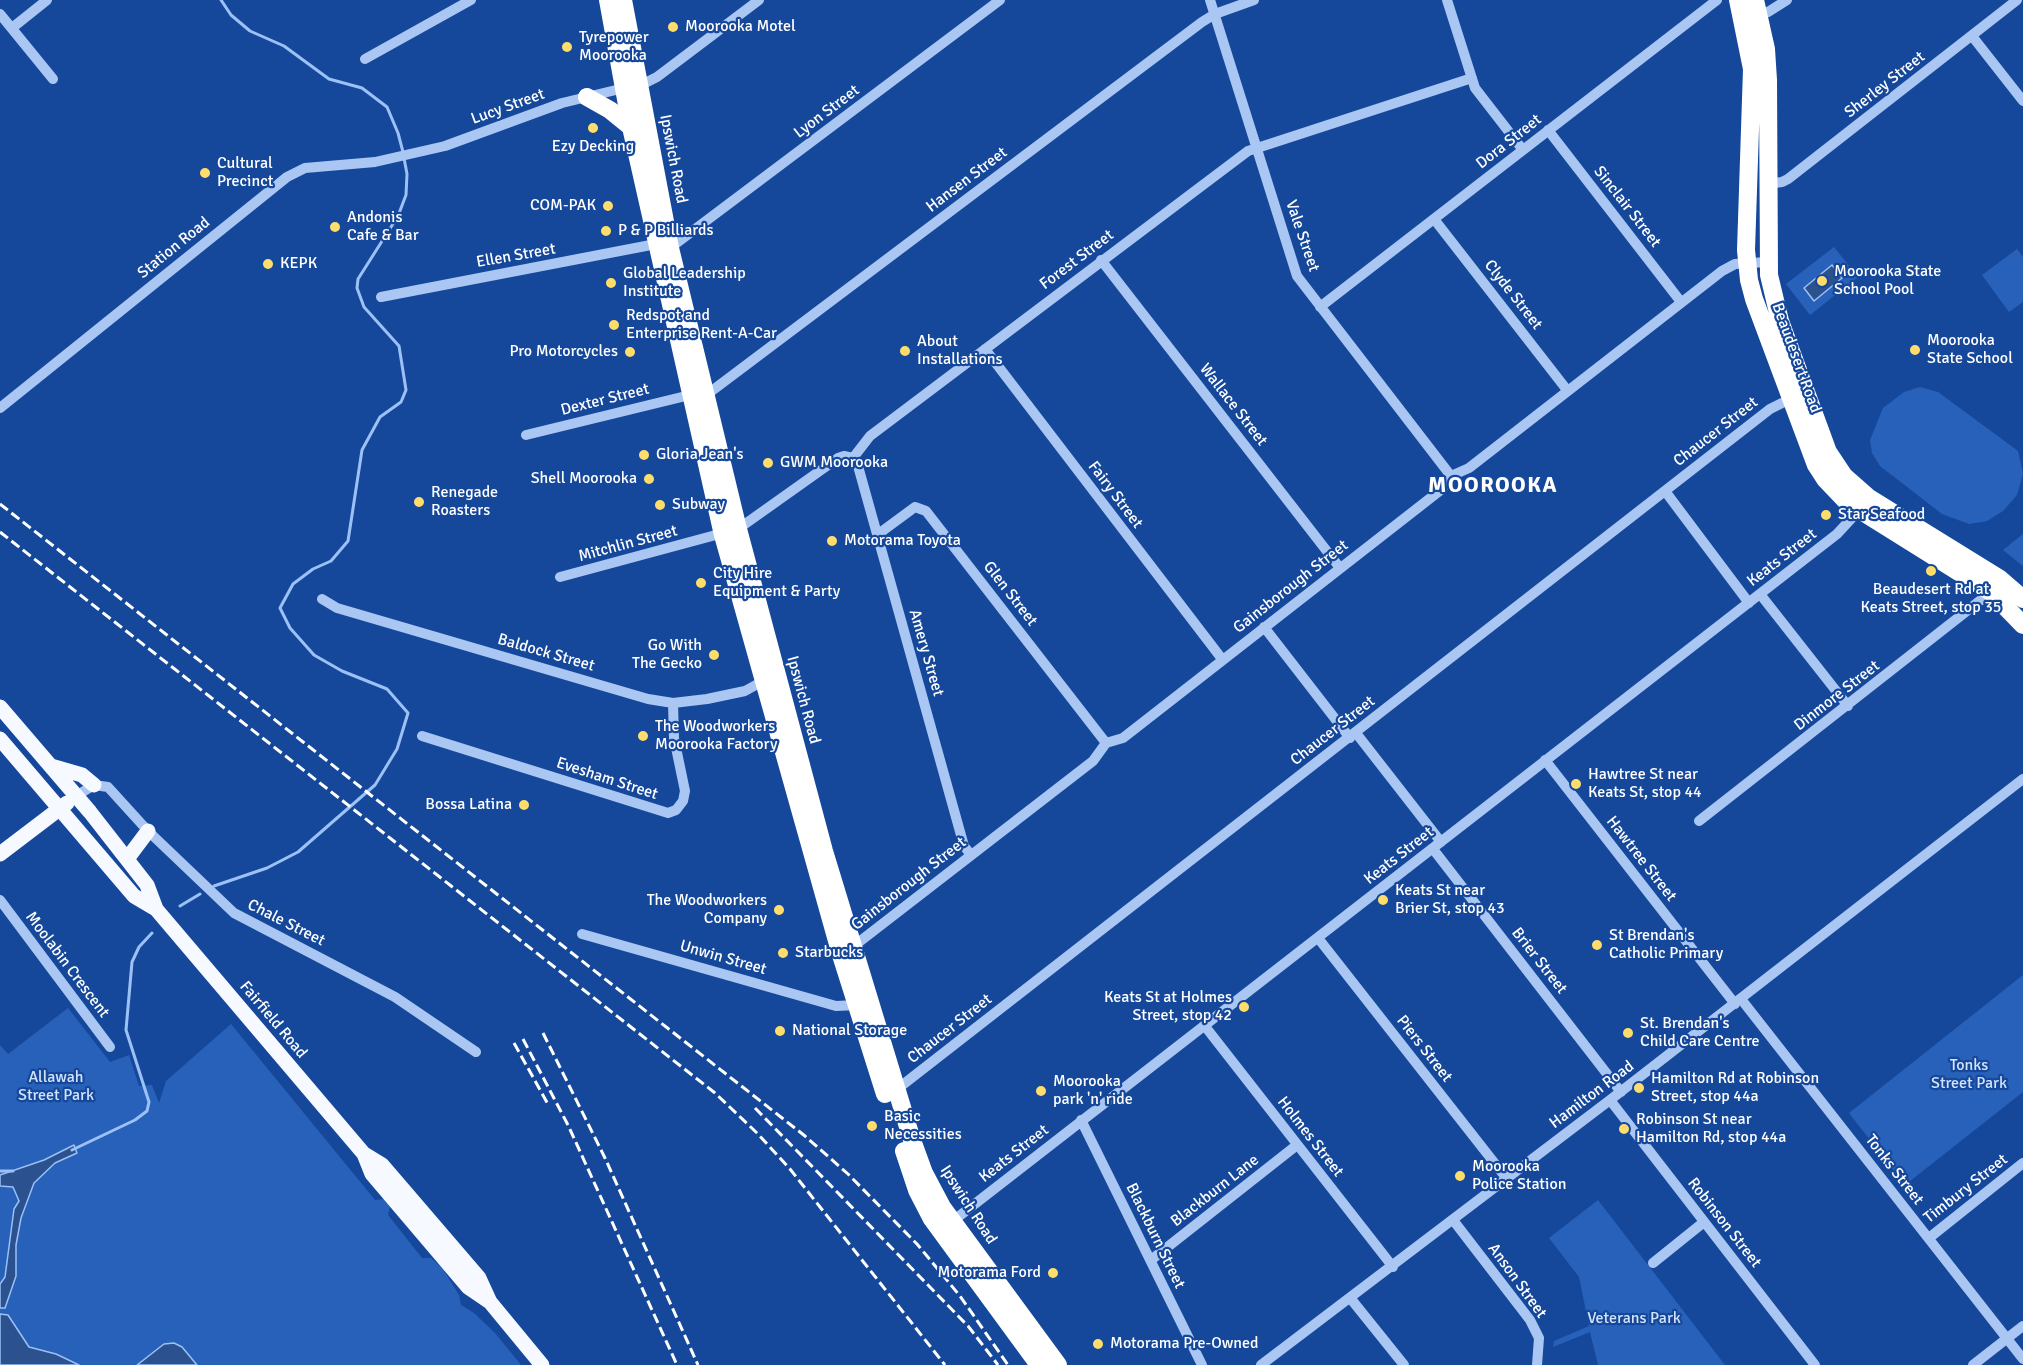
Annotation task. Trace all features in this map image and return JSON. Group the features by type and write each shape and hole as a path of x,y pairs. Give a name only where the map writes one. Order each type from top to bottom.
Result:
{"highway":[{"name":"Ipswich Road","path":"608,0 631,86 663,246"},
{"name":"Ipswich Road","path":"623,0 631,86 631,127 663,246 763,681 848,950 924,1173 947,1226 1040,1365"},
{"name":"Beaudesert Road","path":"1738,0 1752,11 1766,49 1768,81 1767,262 1772,293 1822,438 1835,464 1864,504 1990,592 2023,625"},
{"name":"Beaudesert Road","path":"1752,11 1747,262 1754,299 1816,465 1825,480 2000,579 2023,599"},
{"path":"587,98 610,110 631,127"},
{"name":"Ipswich Road","path":"730,532 786,717 848,950 857,1005 910,1174 926,1208 947,1226 1058,1365"}],"main road":[{"name":"Fairfield Road","path":"0,706 147,885 156,909"},
{"name":"Fairfield Road","path":"1,741 134,896 156,909 364,1154 372,1174 468,1287 490,1302 542,1365"},
{"path":"51,766 82,775 94,785"},
{"path":"0,854 76,796"},
{"path":"127,859 148,831"}],"street":[{"path":"12,28 47,0"},
{"path":"365,59 471,0"},
{"name":"Lucy Street","path":"388,158 445,146 562,103 631,86 657,77 759,0"},
{"name":"Lyon Street","path":"663,246 1000,0"},
{"name":"Vale Street","path":"1210,0 1295,270 1320,307 1451,476"},
{"name":"Hansen Street","path":"698,395 1215,14 1254,0"},
{"path":"1447,0 1472,78 1483,100 1523,150"},
{"name":"Dora Street","path":"1320,307 1716,0"},
{"path":"1752,11 1787,0"},
{"name":"Sherley Street","path":"1767,184 1788,179 2018,0"},
{"path":"0,14 53,79"},
{"path":"1972,36 2023,101"},
{"name":"Forest Street","path":"853,458 870,436 1239,157 1257,147 1290,139 1472,78"},
{"name":"Sinclair Street","path":"1548,130 1682,302"},
{"name":"Station Road","path":"0,408 287,177 305,168 388,158"},
{"name":"Clyde Street","path":"1434,219 1567,390"},
{"name":"Ellen Street","path":"381,297 663,246"},
{"name":"Wallace Street","path":"1101,260 1340,568"},
{"name":"Gainsborough Street","path":"848,950 1093,761 1107,743 1123,738 1442,489 1451,476 1469,468 1722,271 1735,264 1767,262"},
{"name":"Fairy Street","path":"985,349 1222,659"},
{"name":"Dexter Street","path":"526,435 698,395"},
{"name":"Chaucer Street","path":"896,1089 1770,409 1790,399"},
{"path":"730,532 838,458 844,456 853,458"},
{"name":"Amery Street","path":"853,458 858,466 964,846 971,855"},
{"path":"1665,491 1749,603"},
{"name":"Keats Street","path":"947,1226 1838,534 1864,504"},
{"name":"Glen Street","path":"877,535 915,507 926,511 1107,743"},
{"name":"Mitchlin Street","path":"560,577 730,532"},
{"name":"Dinmore Street","path":"1700,821 1990,592"},
{"path":"1760,594 1848,706"},
{"name":"Baldock Street","path":"322,599 337,608 648,699 673,703 745,691 763,681"},
{"name":"Brier Street","path":"1264,627 1353,735 1621,1092"},
{"name":"Evesham Street","path":"422,736 668,813 676,810 683,801 686,791 674,738 673,703"},
{"name":"Hawtree Street","path":"1545,760 1738,1001"},
{"name":"Hamilton Road","path":"1266,1363 1621,1092 2023,779"},
{"path":"76,796 94,785"},
{"name":"Chale Street","path":"94,785 110,789 148,831 234,914 395,997 476,1052"},
{"name":"Moolabin Crescent","path":"0,900 110,1047"},
{"name":"Unwin Street","path":"582,934 836,1006 857,1005"},
{"name":"Piers Street","path":"1318,938 1507,1179"},
{"name":"Tonks Street","path":"1738,1001 1929,1238 2023,1359"},
{"name":"Holmes Street","path":"1204,1025 1393,1267"},
{"name":"Robinson Street","path":"1610,1100 1815,1365"},
{"name":"Blackburn Street","path":"1081,1120 1202,1365"},
{"name":"Blackburn Lane","path":"1151,1260 1297,1145"},
{"name":"Timbury Street","path":"1929,1238 2023,1163"},
{"name":"Anson Street","path":"1453,1220 1530,1320 1539,1338 1538,1365"},
{"path":"1653,1263 1704,1222"},
{"path":"1351,1299 1404,1365"},
{"path":"1973,1365 2023,1326"}],"green space":[{"name":"Moorooka State School Pool","path":"1834,247 1858,277 1810,315 1786,284"},
{"path":"2017,249 2023,257 2023,302 2009,312 1982,275"},
{"path":"1920,387 1938,392 2018,451 2023,474 2017,495 2003,511 1987,521 1969,524 1942,514 1880,466 1872,453 1870,440 1883,408 1904,392"},
{"path":"2023,534 2023,566 2003,550"},
{"name":"Tonks Street Park","path":"2023,975 2023,1092 1905,1185 1849,1113"},
{"name":"Allawah Street Park","path":"68,1008 110,1062 129,1055 139,1086 152,1085 159,1103 166,1081 231,1024 375,1200 384,1199 390,1207 388,1215 422,1258 431,1258 443,1269 459,1295 461,1305 474,1313 495,1333 521,1365 0,1365 0,1181 56,1161 44,1160 0,1175 0,1045 8,1054"},
{"name":"Veterans Park","path":"1598,1200 1725,1365 1598,1365 1590,1332 1553,1347 1554,1341 1589,1326 1579,1277 1549,1238"}],"shaded area":[{"path":"1832,265 1842,278 1814,301 1804,288"},
{"path":"74,1145 77,1153 55,1163 34,1183 21,1218 16,1245 16,1276 5,1308 0,1308 0,1284 5,1277 14,1209 19,1201 13,1187 0,1186 0,1175 44,1160"},
{"path":"0,1314 8,1315 29,1347 56,1354 79,1365 0,1365"},
{"path":"174,1343 182,1347 197,1365 137,1365 164,1344"}],"waterway":[{"path":"221,0 231,15 250,31 284,46 329,79 362,88 387,107 403,152"},
{"path":"214,886 267,868 298,852 375,785 397,749 408,713 387,689 342,671 314,655 290,628 280,608 293,584 313,569 331,561 348,541 362,450 380,417 401,402 406,390 399,346 364,307 357,288 358,279 398,216 406,195 407,174 404,158"},
{"path":"180,906 200,894"},
{"path":"72,1150 135,1120 147,1111 149,1102 126,1030 132,962 139,947 152,933"},
{"path":"0,1171 13,1171"}],"railway":[{"path":"0,504 805,1136 848,1174 917,1244 960,1296 1008,1365"},
{"path":"0,532 715,1093 790,1169 945,1365"},
{"path":"543,1033 605,1158 698,1365"},
{"path":"523,1039 568,1125 677,1365"},
{"path":"514,1043 549,1106"},
{"path":"755,1108 968,1326 998,1365"}],"place":[{"name":"Moorooka Motel","path":"673,27"},
{"name":"Tyrepower Moorooka","path":"567,47"},
{"name":"Ezy Decking","path":"593,128"},
{"name":"Cultural Precinct","path":"205,173"},
{"name":"COM-PAK","path":"608,206"},
{"name":"Andonis Cafe & Bar","path":"335,227"},
{"name":"P & P Billiards","path":"606,231"},
{"name":"KEPK","path":"268,264"},
{"name":"Moorooka State School Pool","path":"1822,281"},
{"name":"Global Leadership Institute","path":"611,283"},
{"name":"Redspot and Enterprise Rent-A-Car","path":"614,325"},
{"name":"Moorooka State School","path":"1915,350"},
{"name":"About Installations","path":"905,351"},
{"name":"Pro Motorcycles","path":"630,352"},
{"name":"Gloria Jean's","path":"644,455"},
{"name":"GWM Moorooka","path":"768,463"},
{"name":"Shell Moorooka","path":"649,479"},
{"name":"Renegade Roasters","path":"419,502"},
{"name":"Subway","path":"660,505"},
{"name":"Star Seafood","path":"1826,515"},
{"name":"Motorama Toyota","path":"832,541"},
{"name":"Beaudesert Rd at Keats Street, stop 35","path":"1931,571"},
{"name":"City Hire Equipment & Party","path":"701,583"},
{"name":"Go With The Gecko","path":"714,655"},
{"name":"The Woodworkers Moorooka Factory","path":"643,736"},
{"name":"Hawtree St near Keats St, stop 44","path":"1576,784"},
{"name":"Bossa Latina","path":"524,805"},
{"name":"Keats St near Brier St, stop 43","path":"1383,900"},
{"name":"The Woodworkers Company","path":"779,910"},
{"name":"St Brendan's Catholic Primary","path":"1597,945"},
{"name":"Starbucks","path":"783,953"},
{"name":"Keats St at Holmes Street, stop 42","path":"1244,1007"},
{"name":"National Storage","path":"780,1031"},
{"name":"St. Brendan's Child Care Centre","path":"1628,1033"},
{"name":"Hamilton Rd at Robinson Street, stop 44a","path":"1639,1088"},
{"name":"Moorooka park 'n' ride","path":"1041,1091"},
{"name":"Basic Necessities","path":"872,1126"},
{"name":"Robinson St near Hamilton Rd, stop 44a","path":"1624,1129"},
{"name":"Moorooka Police Station","path":"1460,1176"},
{"name":"Motorama Ford","path":"1053,1273"},
{"name":"Motorama Pre-Owned","path":"1098,1344"}],"district":[{"name":"MOOROOKA","path":"1493,486"}]}
